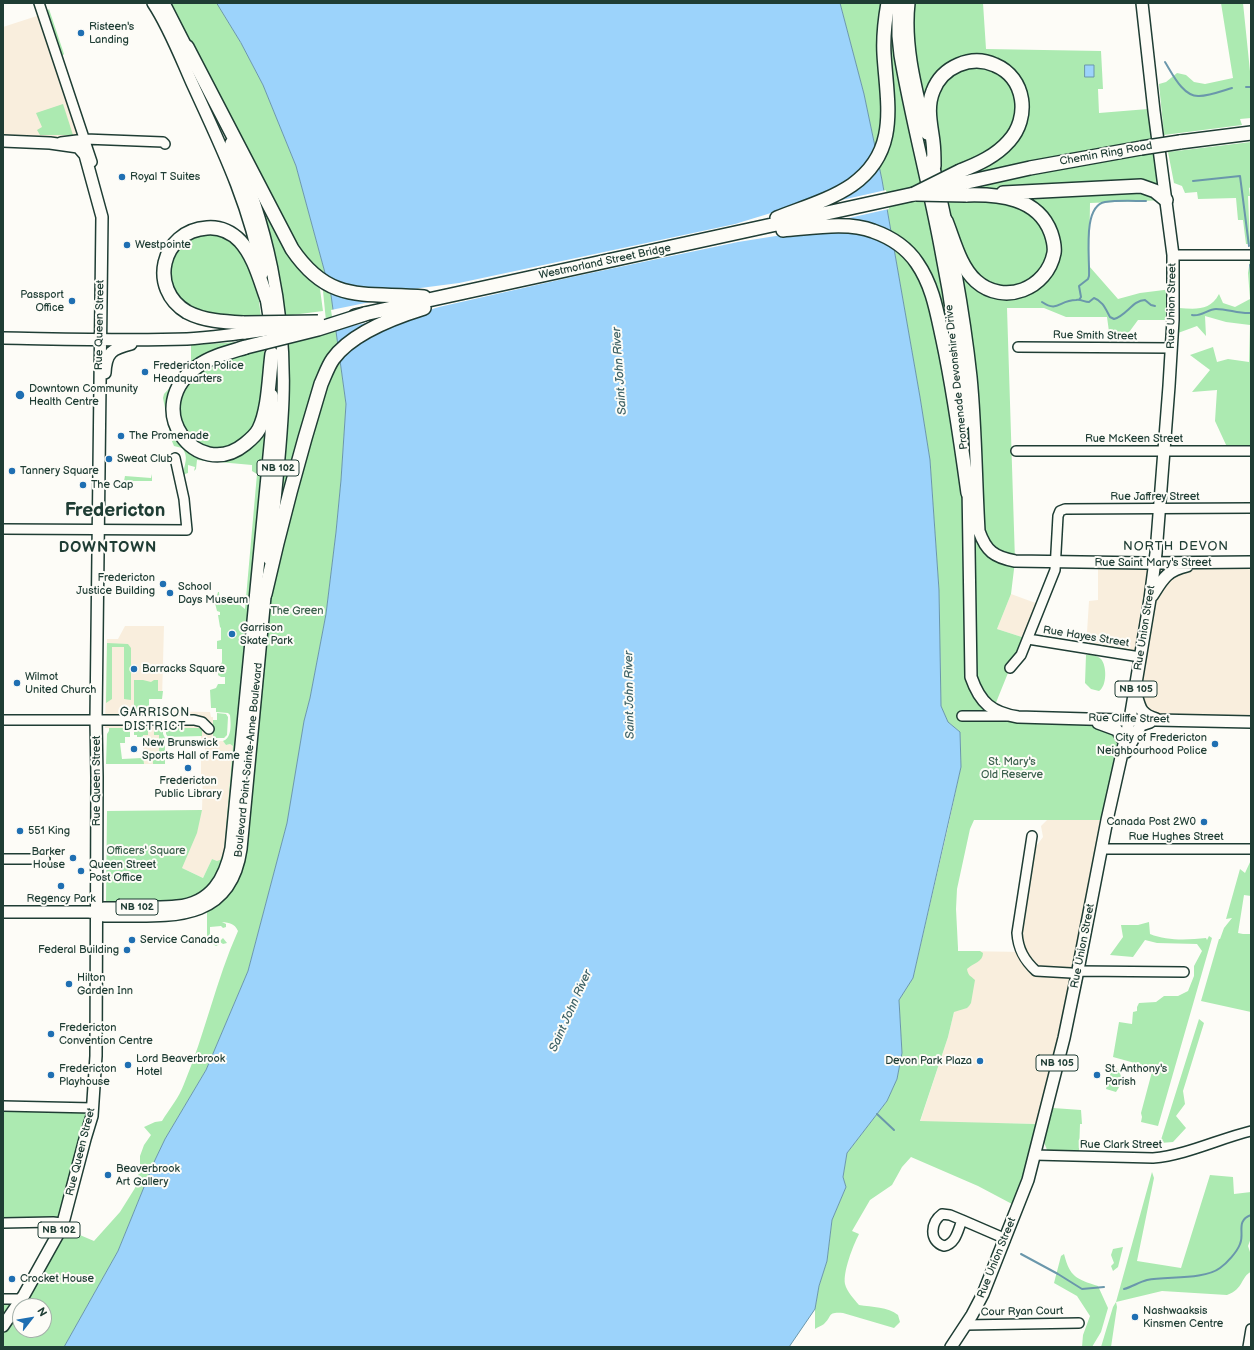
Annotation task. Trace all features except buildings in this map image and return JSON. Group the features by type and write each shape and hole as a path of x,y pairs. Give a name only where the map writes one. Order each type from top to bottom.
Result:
{"highway":[{"path":"737,233 837,193 863,176 878,156 884,144 889,114 884,53 885,23 888,3"},
{"path":"187,47 292,249 300,261 320,279 332,287 346,292 435,298"},
{"path":"914,194 963,183 990,157 1010,141 1016,132 1023,109 1021,94 1016,83 1007,72 996,65 983,61 969,61 956,65 946,71 938,80 932,92 930,108 934,166"},
{"name":"Chemin Ring Road","path":"963,183 1030,168 1141,148 1251,133"},
{"path":"914,194 963,183 985,194 1003,197 1026,204 1041,215 1048,225 1053,239 1054,252 1045,274 1033,285 1023,290 1006,294 986,288 976,281 968,272 946,221"},
{"path":"985,194 1141,186 1155,191 1166,200"},
{"name":"Westmorland Street Bridge","path":"267,299 253,261 240,242 226,231 210,228 195,230 179,239 172,247 164,263 164,279 172,298 186,311 196,316 244,328 318,322 365,314 914,194"},
{"path":"737,233 826,227 859,227 872,230 890,238 916,261 925,275 932,293 946,353 968,493"},
{"path":"265,594 277,542 310,421 321,384 333,359 342,348 362,334 412,312 434,305 453,295"},
{"path":"272,354 266,405 259,428 254,436 240,448 231,452 213,454 203,452 188,444 182,437 174,420 172,410 174,399 182,381 198,366 218,356 246,347 318,329 365,314"}],"main road":[{"name":"Boulevard Point-Sainte-Anne Boulevard","path":"97,912 104,908 178,906 194,902 210,893 224,874 232,841 271,435 273,378 272,354 267,299 255,240 235,178 171,37 153,3"},
{"name":"Boulevard Point-Sainte-Anne Boulevard","path":"97,912 104,916 172,916 193,911 207,905 224,890 237,870 241,848 283,398 281,334 275,284 263,233 246,180 187,47 164,3"},
{"name":"Promenade Devonshire Drive","path":"898,3 897,25 900,55 940,247 952,312 960,380 968,493 971,677 976,691 984,702 993,710 1007,716"},
{"name":"Promenade Devonshire Drive","path":"909,3 907,24 911,60 946,221 962,312 971,376 979,531 988,550 995,556 1015,561 1055,562"},
{"name":"Rue Union Street","path":"951,1347 966,1325 983,1294 1028,1180 1064,1038 1078,973 1102,849 1130,720 1155,563 1171,348 1173,255 1142,3"},
{"path":"3,141 50,143"},
{"path":"3,148 33,143"},
{"name":"Rue Queen Street","path":"22,1298 58,1234 62,1223 92,1116 96,1056 96,720 102,217 85,155 82,150 74,146 50,143"},
{"path":"3,338 148,340 189,338 244,328"},
{"path":"99,392 105,377 107,358 109,354 118,347 148,340"},
{"name":"Rue Saint Mary's Street","path":"1055,562 1251,562"},
{"path":"1150,598 1166,575 1180,568 1202,563"},
{"path":"1135,690 1139,706 1142,711 1147,716 1156,720"},
{"name":"Rue Cliffe Street","path":"1007,716 1018,718 1251,722"},
{"path":"1082,719 1117,730 1125,743"},
{"path":"1120,764 1141,725 1156,720"},
{"name":"NB 102","path":"3,912 97,912"},
{"path":"97,940 105,924 114,916"},
{"name":"Rue Queen Street","path":"3,1326 12,1312"}],"street":[{"name":"Rue Queen Street","path":"40,3 81,130 86,139 99,187 102,217"},
{"path":"50,143 86,139 163,142 165,144"},
{"path":"1173,255 1251,255"},
{"name":"Rue Smith Street","path":"1018,347 1171,348"},
{"name":"Rue McKeen Street","path":"1016,451 1251,451"},
{"path":"3,529 187,530 184,499 175,458"},
{"name":"Rue Jaffrey Street","path":"1055,562 1058,516 1060,511 1065,509 1251,508"},
{"path":"1010,668 1021,655 1028,639 1055,570 1055,562"},
{"name":"Rue Hayes Street","path":"1028,639 1140,657"},
{"path":"962,716 1007,716"},
{"path":"3,720 199,720 204,723 208,729"},
{"path":"1032,836 1017,933 1017,943 1024,959 1036,971 1071,973 1184,972"},
{"name":"Rue Hughes Street","path":"1102,849 1251,849"},
{"path":"3,859 45,859"},
{"path":"3,1106 93,1108"},
{"name":"Rue Clark Street","path":"1034,1155 1153,1158 1167,1157 1251,1131"},
{"path":"962,1220 1005,1240"},
{"path":"3,1222 62,1223"},
{"name":"Cour Ryan Court","path":"966,1325 1079,1323"},
{"path":"1248,1347 1251,1329"}],"shaded area":[{"path":"43,14 85,139 3,141 3,27"},
{"path":"1251,562 1251,722 1156,720 1139,706 1140,657 1086,648 1089,601 1098,600 1098,563"},
{"path":"1011,594 1041,605 1028,639 997,629"},
{"path":"125,626 164,626 162,699 149,699 149,711 210,712 211,717 213,717 213,741 223,741 226,745 230,744 233,746 224,852 220,861 212,859 203,878 182,868 165,811 202,810 203,774 201,774 201,757 205,757 205,743 201,739 202,736 200,728 154,728 159,735 159,758 153,758 153,764 144,764 143,735 148,728 105,728 107,639 118,639"},
{"name":"Devon Park Plaza","path":"1048,819 1107,820 1042,1124 920,1122 948,1037 954,1012 958,951 1026,952 1021,934 1034,849 1043,837 1041,826"}],"green space":[{"name":"The Green","path":"170,3 217,3 241,43 263,85 296,166 331,295 346,404 341,480 326,614 310,698 304,721 287,823 248,971 206,1070 165,1139 118,1251 64,1347 3,1347 3,1299 12,1299 12,1338 52,1338 52,1298 22,1298 45,1258 50,1260 65,1232 68,1233 68,1230 94,1241 120,1212 135,1188 140,1169 140,1156 144,1145 151,1135 144,1127 155,1122 162,1121 182,1089 198,1046 223,969 238,931 233,925 225,922 222,922 226,924 226,927 223,928 221,926 210,927 210,940 221,940 223,938 227,943 223,944 220,942 220,944 216,946 211,943 207,939 207,910 218,903 278,522 287,341 327,331 322,281 303,257"},
{"name":"St. Mary's Old Reserve","path":"840,3 983,3 986,49 1101,51 1103,89 1098,89 1099,113 1148,109 1148,112 1154,111 1166,200 1090,203 1089,266 1118,299 1140,293 1172,289 1173,320 1138,320 1124,339 1110,339 1107,317 1066,317 1044,308 1007,308 1015,561 1011,594 997,629 1028,639 1010,668 993,710 1108,726 1125,743 1107,820 974,820 970,829 957,889 956,909 958,951 980,951 983,953 983,956 980,960 967,969 969,975 975,980 971,1003 967,1008 954,1012 948,1037 920,1121 1036,1124 1023,1174 1012,1204 978,1186 911,1157 902,1167 892,1185 870,1200 852,1231 859,1234 849,1259 845,1279 847,1290 859,1305 890,1310 898,1315 900,1322 894,1328 843,1313 834,1313 830,1315 824,1324 815,1329 815,1309 819,1286 827,1261 832,1220 846,1187 843,1177 847,1153 887,1101 897,1079 902,1053 899,1000 913,978 961,767 960,732 948,722 941,706 939,590 930,460 882,180 864,94"},
{"path":"1221,3 1243,3 1251,81 1251,118 1240,119 1242,125 1164,135 1159,84 1166,82 1177,73 1186,75 1194,82 1205,84 1233,78"},
{"path":"49,9 64,54 62,56 47,11"},
{"path":"63,104 73,135 40,135 37,130 42,127 36,113"},
{"path":"1251,142 1251,187 1249,188 1250,196 1248,196 1250,244 1246,244 1243,220 1238,220 1236,198 1198,199 1197,192 1185,193 1182,186 1174,183 1168,152"},
{"path":"251,175 313,280 320,289 323,311 284,316"},
{"path":"221,233 243,251 257,286 261,317 204,316 180,301 169,283 172,252 192,234"},
{"path":"1250,260 1251,446 1227,447 1215,421 1217,390 1192,392 1210,370 1190,355 1213,347 1217,362 1228,359 1249,362 1250,325 1226,322 1205,316 1206,336 1197,326 1178,333 1179,308 1202,308 1211,304 1219,294 1223,303 1235,307 1250,299 1248,273"},
{"name":"Officers' Square","path":"238,342 239,346 184,373 173,427 214,458 261,431 265,432 264,461 226,855 218,878 202,893 184,901 106,902 107,811 202,810 197,833 182,868 203,878 212,859 217,861 220,860 224,852 233,746 230,744 226,745 223,741 229,734 231,726 230,715 228,713 216,712 216,708 211,708 210,690 216,688 218,684 225,684 225,677 218,675 222,662 222,649 217,649 217,641 221,640 221,628 218,615 220,615 220,612 217,611 215,603 219,592 220,604 240,605 245,609 257,474 252,471 252,465 197,460 196,469 194,471 195,467 188,465 188,473 185,474 184,479 183,475 186,460 185,452 182,448 174,446 171,439 163,398 164,394 191,364 191,345"},
{"path":"264,347 265,390 255,427 232,449 205,449 183,432 176,403 178,395 203,368"},
{"path":"152,474 152,481 124,481 125,476 151,478"},
{"path":"107,643 128,644 131,648 131,700 124,699 124,647 112,647 112,699 106,703"},
{"path":"1086,655 1098,657 1103,662 1105,681 1104,685 1099,691 1091,689 1085,683"},
{"path":"134,680 151,682 158,680 158,691 163,691 162,699 149,699 149,710 162,711 134,711"},
{"path":"217,713 226,714 228,717 227,735 224,738 213,738 213,720 217,720"},
{"path":"109,728 130,728 130,737 125,737 125,743 120,743 122,759 142,758 143,754 144,764 106,764 107,734"},
{"path":"134,728 148,728 148,735 137,737 137,735 134,735"},
{"path":"154,728 163,728 165,738 165,764 153,764 153,758 159,758 159,735 154,735"},
{"path":"166,728 200,728 202,730 202,736 168,737 166,734"},
{"path":"1251,860 1251,896 1244,895 1238,933 1251,934 1251,1012 1201,1001 1219,939 1224,928 1232,918 1226,919 1240,869 1245,873"},
{"path":"1149,922 1150,934 1163,938 1206,938 1207,940 1209,936 1212,938 1158,1126 1141,1122 1141,1113 1153,1068 1113,1057 1119,1022 1132,1024 1133,1012 1137,1011 1139,1003 1156,1002 1164,996 1178,996 1188,991 1194,976 1194,966 1202,951 1197,944 1157,943 1145,940 1133,957 1110,955 1123,937 1121,925 1138,925"},
{"path":"1199,1019 1204,1023 1183,1091 1185,1104 1176,1116 1186,1128 1173,1142 1160,1143"},
{"path":"1112,1068 1118,1069 1121,1075 1121,1084 1116,1092 1106,1089"},
{"path":"3,1106 93,1108 64,1219 3,1223"},
{"path":"1053,1108 1081,1110 1082,1124 1080,1124 1079,1152 1051,1152 1047,1150 1044,1142"},
{"path":"1152,1172 1154,1178 1137,1261 1181,1268 1210,1175 1233,1177 1234,1194 1251,1192 1251,1238 1248,1246 1251,1255 1251,1272 1245,1276 1237,1289 1227,1295 1162,1291 1116,1302"},
{"path":"1123,1247 1118,1267 1113,1271 1111,1266 1114,1263 1111,1255 1113,1249"},
{"path":"1064,1254 1069,1268 1075,1276 1098,1286 1108,1308 1101,1332 1092,1347 1082,1347 1083,1335 1090,1316 1077,1296 1054,1283 1061,1256"},
{"path":"1116,1302 1117,1307 1111,1347 1101,1347 1113,1307"}],"water":[{"name":"Saint John River","path":"217,3 840,3 864,94 882,180 930,460 939,590 941,706 948,722 960,732 961,767 913,978 899,1000 902,1053 897,1079 887,1101 847,1153 843,1177 846,1187 832,1220 827,1261 819,1286 815,1309 789,1347 64,1347 118,1251 155,1160 165,1139 206,1070 248,971 287,823 304,721 310,698 326,614 336,532 346,404 331,295 296,166 263,85 241,43"},
{"path":"1085,65 1094,65 1094,77 1085,77"}],"pier":[{"path":"880,160 824,204 886,190 889,209 831,222 867,233 807,231 738,242 572,277 439,307 420,313 334,330 331,310 380,300 327,278 359,289 405,290 459,283 735,224 771,213 829,191"}],"waterway":[{"path":"1165,62 1183,89 1193,95 1207,95 1232,88"},
{"path":"1246,87 1251,87"},
{"path":"1193,181 1240,176 1249,246"},
{"path":"1079,300 1081,297 1079,286 1088,279 1089,276 1088,246 1090,222 1093,213 1098,206 1105,202 1146,201"},
{"path":"1250,265 1251,274"},
{"path":"1042,302 1047,305 1055,306 1070,301 1079,300 1089,302 1094,298 1102,303 1110,317 1114,319 1141,301 1145,300 1151,305 1155,306"},
{"path":"1192,315 1198,315 1216,309 1251,313"},
{"path":"877,1114 894,1130"},
{"path":"1124,1289 1147,1280 1195,1276 1213,1272 1220,1268 1232,1257 1239,1247 1243,1221 1251,1215"},
{"path":"1021,1254 1082,1289 1104,1287"}],"place":[{"name":"Risteen's Landing","path":"81,33"},
{"name":"Royal T Suites","path":"122,177"},
{"name":"Westpointe","path":"127,245"},
{"name":"Passport Office","path":"72,301"},
{"name":"Fredericton Police Headquarters","path":"145,372"},
{"name":"Downtown Community Health Centre","path":"20,395"},
{"name":"The Promenade","path":"121,436"},
{"name":"Sweat Club","path":"109,459"},
{"name":"Tannery Square","path":"12,471"},
{"name":"The Cap","path":"83,485"},
{"name":"Fredericton Justice Building","path":"163,584"},
{"name":"School Days Museum","path":"170,593"},
{"name":"Garrison Skate Park","path":"232,634"},
{"name":"Barracks Square","path":"134,669"},
{"name":"Wilmot United Church","path":"17,683"},
{"name":"City of Fredericton Neighbourhood Police","path":"1215,744"},
{"name":"New Brunswick Sports Hall of Fame","path":"134,749"},
{"name":"Fredericton Public Library","path":"188,768"},
{"name":"Canada Post 2W0","path":"1204,822"},
{"name":"551 King","path":"20,831"},
{"name":"Barker House","path":"73,858"},
{"name":"Queen Street Post Office","path":"81,871"},
{"name":"Regency Park","path":"61,886"},
{"name":"Service Canada","path":"132,940"},
{"name":"Federal Building","path":"127,950"},
{"name":"Hilton Garden Inn","path":"69,984"},
{"name":"Fredericton Convention Centre","path":"51,1034"},
{"name":"Devon Park Plaza","path":"980,1061"},
{"name":"Lord Beaverbrook Hotel","path":"128,1065"},
{"name":"Fredericton Playhouse","path":"51,1075"},
{"name":"St. Anthony's Parish","path":"1097,1075"},
{"name":"Beaverbrook Art Gallery","path":"108,1175"},
{"name":"Crocket House","path":"12,1279"},
{"name":"Nashwaaksis Kinsmen Centre","path":"1135,1317"}],"district":[{"name":"Fredericton","path":"115,511"},
{"name":"NORTH DEVON","path":"1176,547"},
{"name":"DOWNTOWN","path":"108,548"},
{"name":"GARRISON DISTRICT","path":"155,720"}]}
